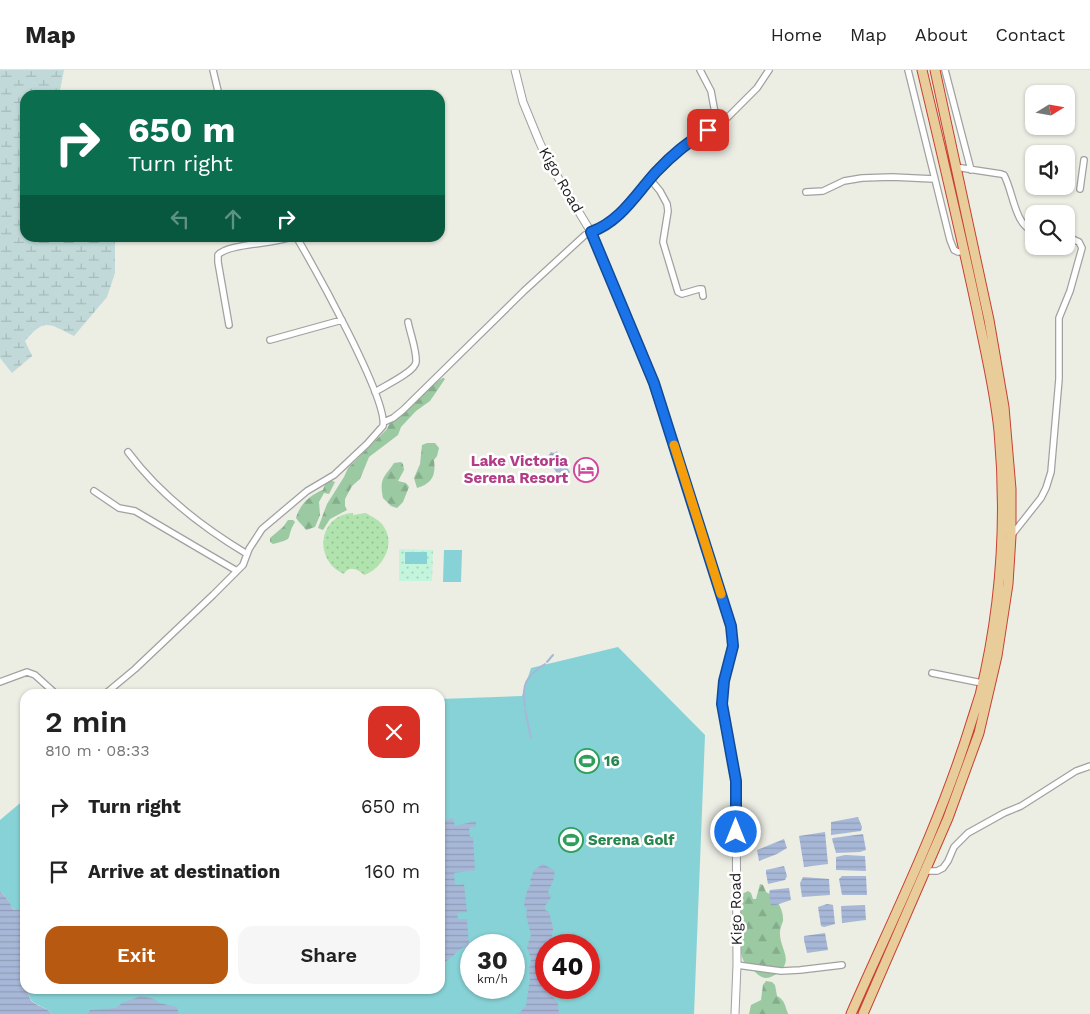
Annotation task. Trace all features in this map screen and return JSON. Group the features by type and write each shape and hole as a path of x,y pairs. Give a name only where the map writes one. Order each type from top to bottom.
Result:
{"highway":[{"path":"851,1014 917,866 944,802 963,750 982,683 999,583 1003,517 1002,475 993,393 964,251 922,70"},
{"path":"863,1014 948,818 984,713 1003,619 1011,536 1010,470 1000,381 989,320 935,70"}],"street":[{"path":"213,70 218,90"},
{"name":"Kigo Road","path":"515,70 523,102 538,141 548,162 591,232 654,383 731,626 733,646 724,681 722,699 736,781 737,965 735,1014"},
{"path":"700,70 711,90 717,124"},
{"path":"384,422 394,418 403,410 585,235 617,217 628,207 650,179 677,151 728,118 752,94 769,70"},
{"path":"908,70 950,240 954,250 958,252 964,251"},
{"path":"945,70 971,170"},
{"path":"1080,189 1084,160"},
{"path":"955,167 1004,176 1021,222 1025,227"},
{"path":"1083,170 1090,170"},
{"path":"806,192 824,192 844,181 862,178 934,179"},
{"path":"650,179 667,204 668,211 663,242 678,292 682,294 699,288 702,289 703,296"},
{"path":"1011,536 1041,498 1051,472 1059,379 1058,318 1070,291 1082,248 1079,242 1075,240"},
{"path":"229,325 218,255 225,250 270,242"},
{"path":"111,689 135,669 237,571 244,563 247,554 262,529 307,491 334,475 383,426 384,422 375,392 342,320 299,242"},
{"path":"270,340 342,320"},
{"path":"375,392 415,365 408,322"},
{"path":"128,452 141,469 183,510 247,554"},
{"path":"94,491 119,508 135,511 237,571"},
{"path":"0,682 27,672 35,675 50,689"},
{"path":"932,673 982,683"},
{"path":"924,871 937,871 943,868 954,846 968,833 1021,806 1076,771 1090,766"},
{"path":"737,965 781,971 842,965"}],"green space":[{"path":"0,70 64,70 60,90 20,90 20,242 115,242 115,273 107,297 74,336 53,326 43,326 32,333 25,341 32,356 12,373 0,358"},
{"path":"443,378 445,379 430,401 416,411 401,427 398,435 369,457 360,479 352,486 345,499 347,510 330,519 323,530 318,528 327,504 348,468 387,429 396,415 428,387"},
{"path":"435,443 439,448 434,460 433,475 426,484 417,488 414,478 420,464 422,445"},
{"path":"401,462 404,470 398,481 406,483 409,487 403,502 397,508 391,506 383,498 382,482 394,463"},
{"path":"330,480 335,482 329,494 324,493 319,502 320,515 315,527 306,530 296,518 300,508 306,501 323,490 325,484"},
{"path":"353,513 353,515 366,513 373,517 382,525 387,534 388,549 385,556 376,568 364,575 354,569 346,571 344,574 327,559 324,549 324,539 332,521"},
{"path":"288,520 295,522 288,539 273,544 270,542 270,538"},
{"path":"399,549 433,550 432,581 399,581"},
{"path":"760,884 776,900 781,908 783,917 780,938 786,959 785,964 776,974 767,978 759,975 744,962 739,938 739,910 742,894 748,891 753,899 756,899"},
{"path":"766,981 772,982 775,985 777,996 783,1001 788,1014 749,1014 751,1005 761,1000 763,985"}],"shaded area":[{"path":"557,451 570,472 566,477 560,478 547,458 551,452"},
{"path":"444,550 462,550 461,582 443,582"},
{"path":"405,552 427,552 427,564 405,564"},
{"name":"Serena Golf","path":"618,647 705,735 694,1014 52,1014 30,999 29,994 445,994 445,699 522,696 531,668"},
{"path":"20,803 20,922 15,910 0,891 0,820"},
{"path":"858,817 862,827 861,831 831,835 831,822"},
{"path":"453,818 455,826 476,821 476,826 469,828 470,837 473,837 475,870 454,873 455,885 464,884 467,912 457,913 458,919 467,919 468,934 460,934 460,950 445,961 445,820"},
{"path":"825,832 828,864 804,867 799,836"},
{"path":"863,834 866,850 836,853 833,838"},
{"path":"784,839 787,848 759,861 757,850"},
{"path":"845,855 865,856 866,871 836,870 836,857"},
{"path":"543,864 554,870 554,878 548,892 551,897 545,906 545,910 549,912 553,928 552,934 535,934 535,999 555,999 558,1003 559,1014 518,1014 526,1006 530,979 531,959 527,947 531,935 526,915 527,909 524,903 532,883 530,881 534,870"},
{"path":"784,866 787,876 785,880 768,884 766,870"},
{"path":"842,876 866,876 867,895 842,895 839,879"},
{"path":"803,877 829,879 830,895 802,897 800,883"},
{"path":"789,888 791,900 771,905 770,890"},
{"path":"0,891 12,908 20,910 20,994 29,994 33,1002 52,1014 0,1014"},
{"path":"827,904 833,905 835,924 824,927 821,926 818,907"},
{"path":"865,905 866,920 842,923 841,906"},
{"path":"825,933 828,950 807,953 804,936"},
{"path":"141,996 177,1007 179,1014 88,1014 90,1010 116,1008 122,1003"}],"waterway":[{"path":"547,662 553,655"},
{"path":"525,707 524,693 526,682 533,673 545,664"},
{"path":"525,710 531,738"}],"slow traffic":[{"path":"674,445 721,594"}],"place":[{"name":"Lake Victoria Serena Resort","path":"586,470"},
{"name":"16","path":"587,761"},
{"name":"Serena Golf","path":"571,840"}],"route":[{"path":"708,130 677,151 617,217 591,232 654,383 731,626 733,646 724,681 722,704 736,781 736,832"}]}
